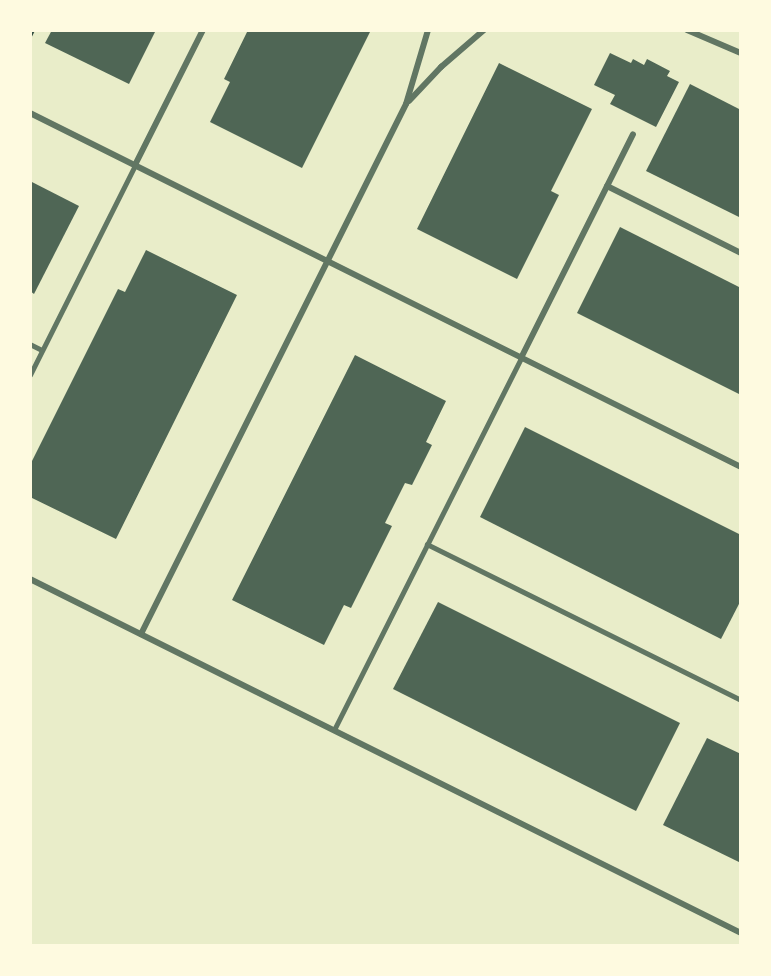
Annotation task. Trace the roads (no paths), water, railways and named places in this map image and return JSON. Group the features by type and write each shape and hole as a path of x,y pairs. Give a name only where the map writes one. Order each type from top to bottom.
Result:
{"street":[{"path":"135,165 203,30"},
{"path":"141,634 406,104 428,30"},
{"path":"406,104 441,67 484,30"},
{"path":"687,30 741,53"},
{"path":"30,113 741,467"},
{"path":"521,358 633,134"},
{"path":"607,186 741,253"},
{"path":"30,579 741,933"}],"lane":[{"path":"30,375 135,165"},
{"path":"30,344 42,350"},
{"path":"334,730 521,358"},
{"path":"427,544 741,700"}]}
